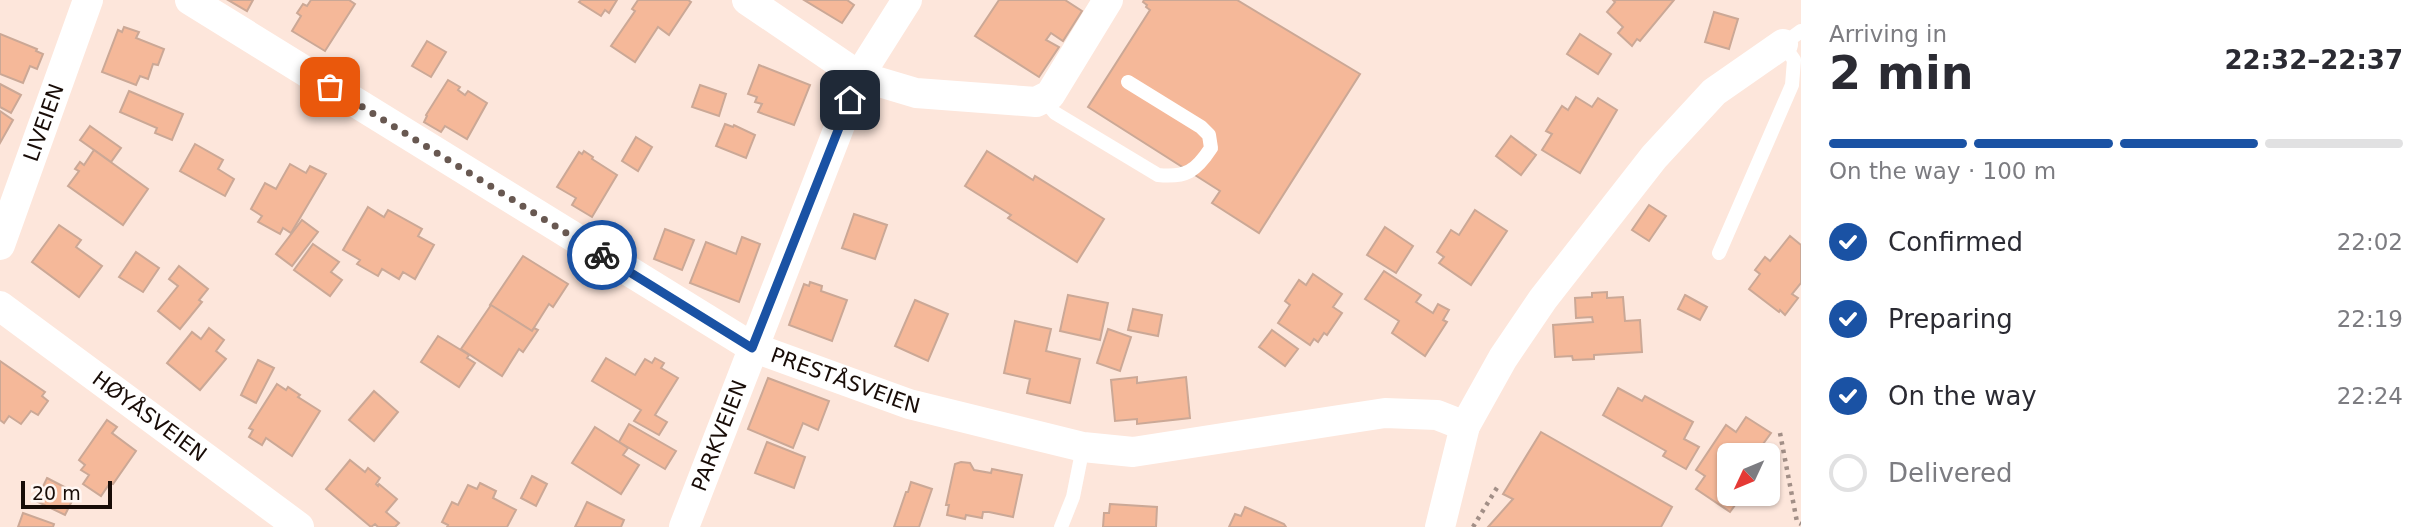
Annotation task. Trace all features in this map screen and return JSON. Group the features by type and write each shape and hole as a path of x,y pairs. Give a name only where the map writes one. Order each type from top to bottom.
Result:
{"street":[{"name":"LIVEIEN","path":"0,245 88,0"},
{"name":"PRESTÅSVEIEN","path":"190,0 752,348 909,404 1083,447 1133,452 1385,412 1437,415 1465,426"},
{"path":"747,0 859,76 916,93 1025,101 1044,100 1050,95 1108,0"},
{"name":"PARKVEIEN","path":"684,527 859,76 907,0"},
{"path":"1440,527 1465,426 1503,358 1544,299 1654,158 1714,92 1792,37"},
{"name":"HØYÅSVEIEN","path":"0,306 299,527"}],"lane":[{"path":"1719,253 1792,85 1792,37"},
{"path":"1044,100 1055,113 1158,175 1172,176 1191,172 1211,148 1209,135 1201,127 1128,82"},
{"path":"1061,527 1073,497 1083,447"}],"path":[{"path":"1780,433 1797,522 1801,524"},
{"path":"1473,527 1497,486"}],"building":[{"path":"228,0 253,0 247,11"},
{"path":"311,0 349,0 355,4 325,51 292,31 301,16 297,13 303,4 307,6"},
{"path":"617,0 609,13 605,10 601,16 579,2"},
{"path":"638,0 691,2 669,35 658,27 635,62 611,46 635,11 632,9"},
{"path":"804,0 847,0 854,5 842,23"},
{"path":"999,0 1065,0 1082,11 1063,41 1051,33 1046,40 1059,47 1039,77 975,36"},
{"path":"1144,0 1237,0 1360,74 1259,233 1212,203 1220,191 1088,107 1150,10"},
{"path":"1613,0 1674,0 1640,41 1637,39 1632,46 1618,33 1623,27 1607,12 1615,2"},
{"path":"1714,12 1738,19 1729,49 1705,42"},
{"path":"124,27 139,32 136,38 164,49 158,65 153,64 148,79 140,76 136,85 102,72 118,30 122,32"},
{"path":"0,34 43,54 37,69 30,66 23,83 0,74"},
{"path":"1580,34 1611,54 1598,74 1567,54"},
{"path":"427,41 446,52 431,77 412,66"},
{"path":"759,65 810,85 794,125 758,112 762,104 755,102 757,97 748,94"},
{"path":"448,80 460,87 458,90 465,95 468,91 487,103 467,139 445,126 441,132 424,122"},
{"path":"0,84 21,95 11,113 0,107"},
{"path":"700,85 726,94 719,116 692,107"},
{"path":"129,91 183,114 172,140 155,133 157,128 120,112"},
{"path":"1576,97 1592,107 1598,98 1617,110 1580,173 1542,150 1552,134 1546,131 1562,106 1568,110"},
{"path":"0,111 13,120 0,143"},
{"path":"725,124 734,125 755,135 746,158 716,146"},
{"path":"90,126 121,148 111,162 80,140"},
{"path":"1511,136 1536,155 1521,175 1496,156"},
{"path":"636,137 652,147 638,171 622,161"},
{"path":"195,144 223,160 218,169 234,179 225,196 180,171"},
{"path":"94,150 148,189 123,225 68,186 79,171 75,169 80,162 84,165"},
{"path":"584,151 617,175 592,217 572,205 576,198 557,187 579,152 582,154"},
{"path":"987,151 1033,180 1035,176 1104,219 1077,262 1008,218 1011,215 965,186"},
{"path":"290,164 306,173 310,166 326,174 291,233 283,228 280,234 258,222 262,216 251,209 265,183 276,189"},
{"path":"1649,205 1666,216 1649,241 1632,230"},
{"path":"368,207 384,217 388,210 422,229 418,236 434,245 415,279 403,272 399,279 382,269 378,276 357,264 360,260 343,250"},
{"path":"1475,210 1507,231 1471,285 1439,263 1444,257 1437,252 1451,230 1459,235"},
{"path":"854,214 887,225 875,259 842,248"},
{"path":"302,220 318,232 292,266 276,254"},
{"path":"59,225 81,240 76,247 102,266 79,297 32,262"},
{"path":"1385,227 1413,246 1396,273 1367,255"},
{"path":"665,229 694,240 682,270 654,259"},
{"path":"1790,236 1801,245 1801,283 1792,294 1798,298 1785,315 1749,289 1760,274 1755,270 1765,257 1770,261"},
{"path":"742,237 760,244 739,302 690,283 706,242 736,254"},
{"path":"313,244 339,262 331,272 342,280 330,296 294,270"},
{"path":"136,252 159,268 143,292 119,277"},
{"path":"523,256 568,284 553,307 549,304 532,331 490,305"},
{"path":"179,266 208,289 199,300 202,302 180,329 158,311 178,286 169,279"},
{"path":"1384,271 1421,295 1416,302 1433,313 1438,304 1449,310 1443,320 1447,322 1425,356 1392,333 1399,321 1365,299"},
{"path":"1313,274 1342,294 1333,307 1342,313 1327,335 1324,333 1318,342 1314,339 1310,345 1278,323 1290,305 1285,301 1299,280 1306,285"},
{"path":"810,282 822,286 821,291 847,300 832,341 789,325 804,284 809,286"},
{"path":"1607,292 1607,298 1623,297 1625,321 1640,320 1642,352 1594,355 1594,359 1555,357 1553,325 1593,322 1592,317 1576,318 1575,298 1592,297 1592,293"},
{"path":"1068,295 1108,303 1100,340 1060,331"},
{"path":"1685,295 1707,307 1700,320 1678,309"},
{"path":"915,300 948,314 928,361 895,346"},
{"path":"491,305 532,331 534,328 538,330 523,352 519,349 502,376 461,349"},
{"path":"1133,309 1162,315 1158,336 1128,330"},
{"path":"1015,321 1051,329 1046,351 1080,359 1070,403 1027,393 1030,379 1004,373"},
{"path":"209,328 224,340 216,351 226,359 200,390 167,363 192,332 201,339"},
{"path":"1108,329 1131,337 1120,371 1097,363"},
{"path":"1272,330 1298,349 1285,366 1259,347"},
{"path":"438,336 469,355 467,358 475,363 459,387 421,362"},
{"path":"606,358 635,375 645,359 652,363 655,358 664,363 661,368 678,378 655,415 667,422 659,435 634,421 641,410 592,381"},
{"path":"258,360 274,368 256,403 241,395"},
{"path":"0,361 45,392 42,396 48,401 38,415 31,411 21,424 9,416 4,423 0,420"},
{"path":"1137,377 1137,383 1186,377 1190,418 1137,424 1137,419 1115,421 1111,380"},
{"path":"768,378 829,401 818,430 803,423 793,448 748,429"},
{"path":"277,384 286,390 288,387 320,411 292,456 266,438 262,445 249,437 253,430 249,428"},
{"path":"1618,388 1642,401 1645,396 1693,422 1684,439 1699,447 1686,469 1663,456 1666,451 1603,415"},
{"path":"374,391 398,412 374,441 349,420"},
{"path":"1746,417 1771,433 1764,443 1717,443 1717,503 1696,489 1705,476 1696,470 1726,425 1736,432"},
{"path":"107,420 117,427 112,433 136,451 113,484 110,483 101,496 83,484 89,475 81,470 85,465 79,460"},
{"path":"629,424 676,451 665,469 619,442"},
{"path":"595,427 628,448 623,455 639,465 621,494 572,463"},
{"path":"1541,432 1672,507 1661,527 1488,527 1513,499 1503,494"},
{"path":"767,442 805,457 794,488 755,473"},
{"path":"350,460 365,472 368,468 380,478 376,484 397,499 386,512 399,523 395,527 378,527 375,524 371,527 326,489"},
{"path":"970,463 974,470 991,473 992,469 1022,475 1013,517 989,512 983,512 982,518 966,515 965,519 947,515 949,505 946,505 955,464"},
{"path":"532,476 547,484 536,506 521,498"},
{"path":"47,478 76,493 65,515 36,501"},
{"path":"911,482 932,489 919,527 894,527 906,492"},
{"path":"480,483 496,491 493,498 516,510 507,527 447,527 448,525 442,522 452,502 458,505 468,485 477,489"},
{"path":"587,502 624,520 621,527 575,527"},
{"path":"1110,504 1157,507 1156,527 1103,527 1104,513 1109,513"},
{"path":"1721,506 1734,506 1730,512"},
{"path":"1245,507 1286,527 1229,527 1235,514 1241,516"},
{"path":"23,513 54,524 53,527 18,527"}],"way so far":[{"path":"330,87 602,255"}],"route":[{"path":"602,255 752,348 850,100"}]}
